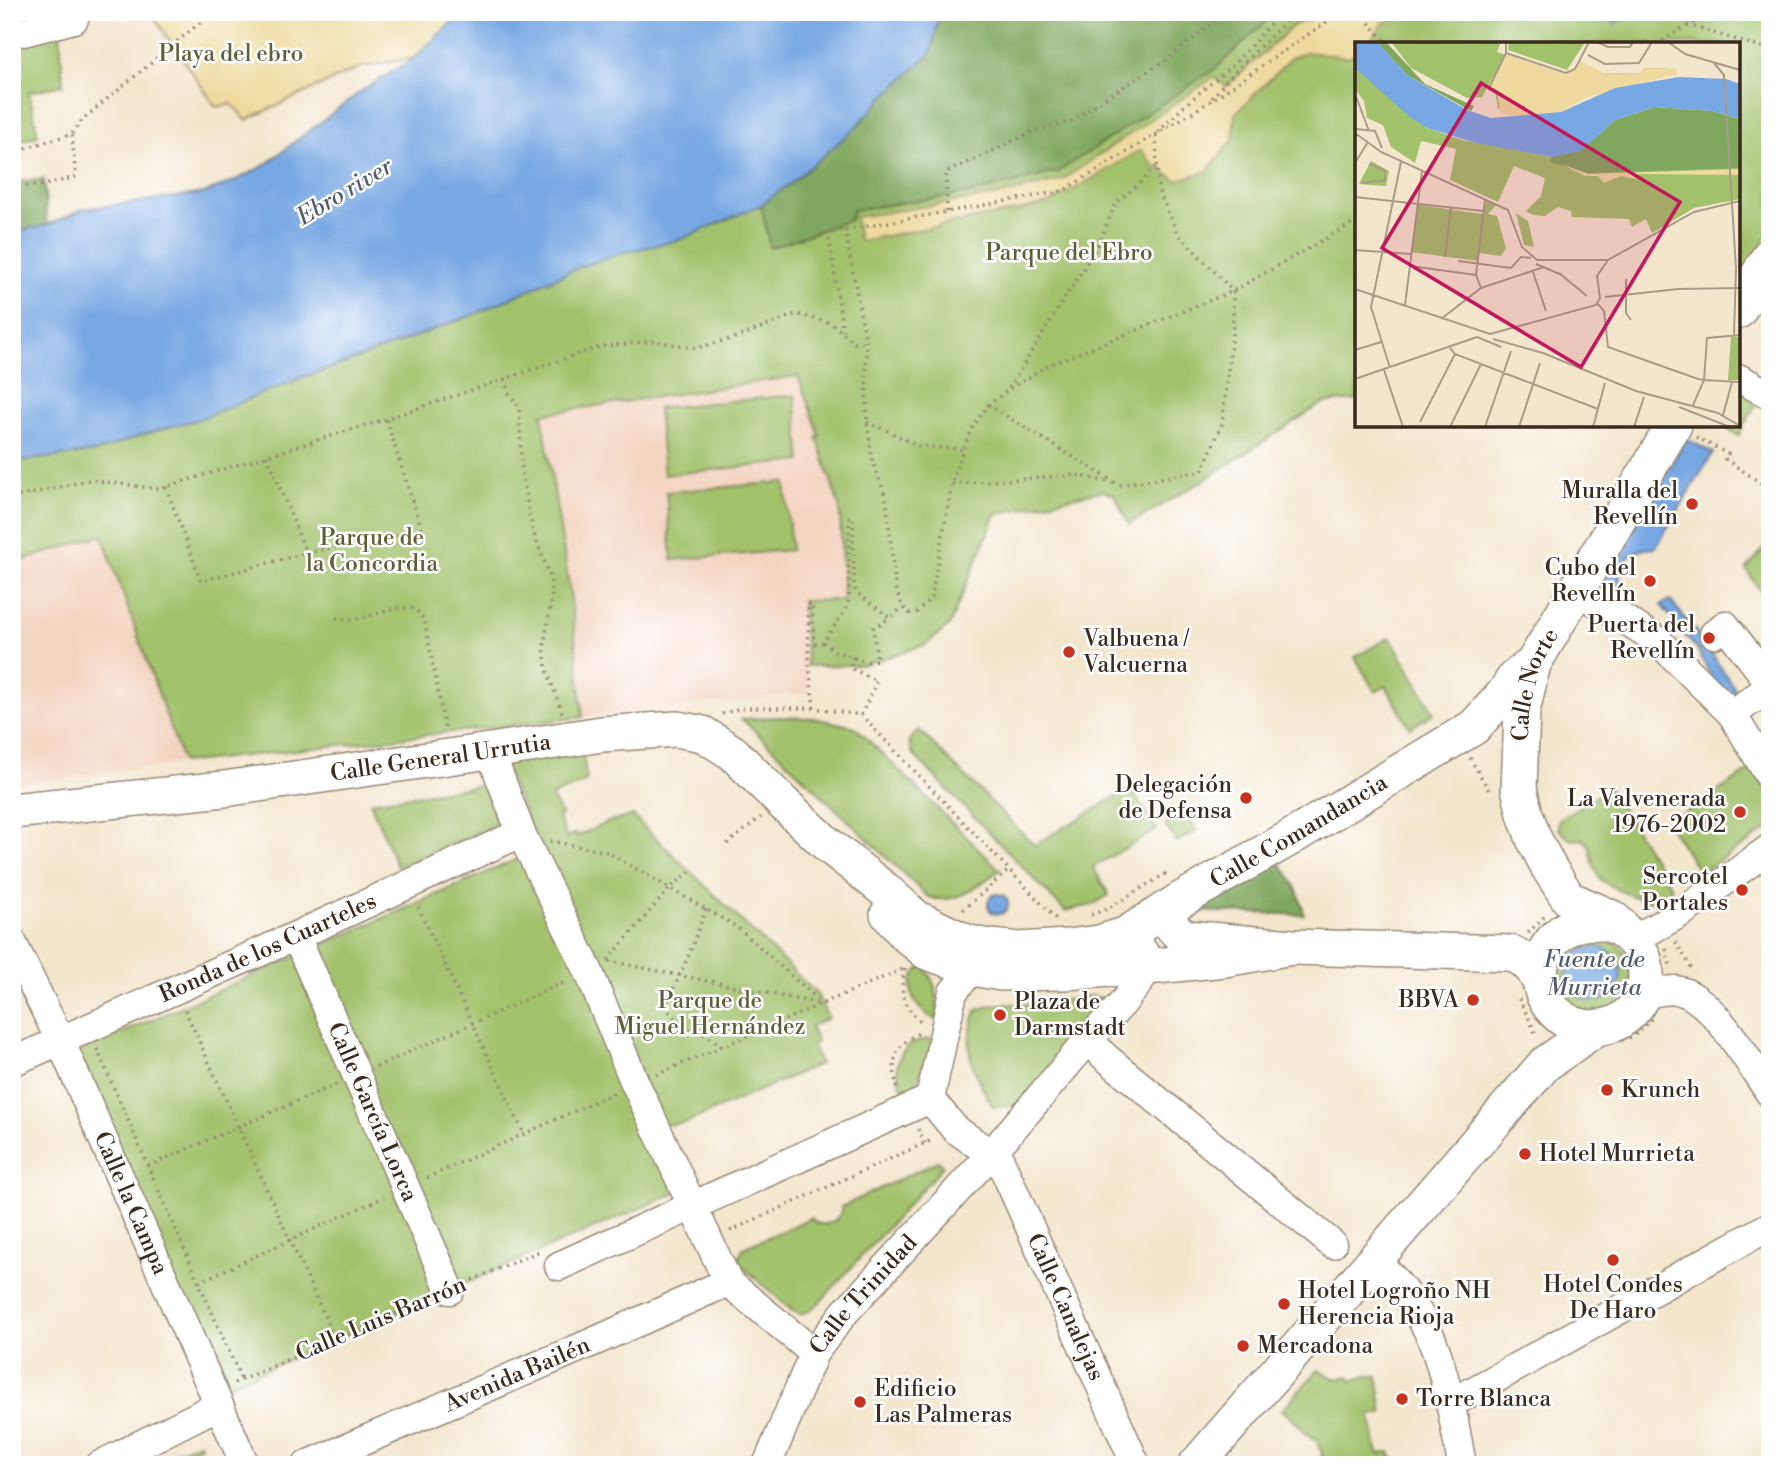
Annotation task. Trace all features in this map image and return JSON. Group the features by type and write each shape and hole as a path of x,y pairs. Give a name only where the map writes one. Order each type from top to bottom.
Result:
{"main road":[{"path":"1740,308 1770,255"},
{"name":"Calle Norte","path":"1569,899 1549,868 1525,814 1519,788 1522,711 1533,664 1673,427"},
{"name":"Calle Comandancia","path":"1125,935 1167,896 1290,838 1474,727 1516,677 1533,664"},
{"path":"1474,727 1508,736 1521,743"},
{"name":"Calle General Urrutia","path":"12,811 224,789 602,734 677,729 703,734 733,753 828,845 905,934 952,957"},
{"path":"1167,896 1172,927 1187,938 1292,947 1511,953 1525,959 1534,969 1542,990 1558,1015 1566,1021 1585,1028 1610,1025 1629,1013 1637,1004 1645,985 1645,966 1639,948 1620,925 1612,918 1569,899"},
{"path":"1541,1053 1549,1052 1540,970 1548,946 1569,927 1583,923 1598,922 1613,926 1629,937"},
{"path":"952,957 983,947 1018,950 1068,947 1099,943 1125,935"},
{"path":"952,957 1001,973 1063,972 1225,959 1292,947"},
{"path":"1196,1465 1541,1053 1598,1027"}],"street":[{"path":"24,32 74,19"},
{"path":"1740,379 1770,395"},
{"path":"1577,591 1614,611 1657,640 1732,714 1770,777"},
{"path":"1676,659 1725,625 1770,685 1732,714"},
{"path":"490,751 526,843 589,970 635,1083 728,1282 814,1353"},
{"name":"Ronda de los Cuarteles","path":"12,1062 296,936 526,843"},
{"path":"1629,937 1665,923 1770,848"},
{"path":"1125,935 1144,952 1146,967"},
{"name":"Calle García Lorca","path":"296,936 450,1290"},
{"name":"Calle la Campa","path":"12,942 60,1040 245,1465"},
{"path":"918,1104 952,957"},
{"name":"Calle Trinidad","path":"767,1465 814,1353 845,1312 993,1152 1121,1005 1140,981 1146,967"},
{"path":"1642,994 1676,990 1696,998 1717,1017 1770,1093"},
{"path":"1089,1039 1104,1056 1332,1244"},
{"path":"918,1104 993,1152"},
{"path":"554,1256 693,1205 918,1104"},
{"name":"Calle Canalejas","path":"993,1152 1136,1465"},
{"path":"1450,1404 1770,1226"},
{"path":"1389,1274 1421,1319 1435,1346 1462,1465"},
{"name":"Avenida Bailén","path":"307,1465 728,1282"},
{"path":"100,1465 216,1398"}],"path":[{"path":"12,152 72,134 83,118 213,12"},
{"path":"947,212 946,172 1033,131 1070,122 1165,61 1226,12"},
{"path":"953,484 1077,475 1119,485 1202,471 1222,424 1233,326 1233,291 1178,234 1158,190 1156,134 1236,62 1278,12"},
{"path":"1209,102 1224,83 1295,12"},
{"path":"843,332 828,231 1063,191 1209,102 1341,12"},
{"path":"1360,12 1386,42"},
{"path":"1659,42 1712,12"},
{"path":"1687,25 1770,50"},
{"path":"12,188 49,184 76,177 72,134"},
{"path":"1008,390 1098,245 1116,203 1157,166"},
{"path":"845,230 866,342 867,422 872,458 886,498 896,591 903,607 909,613 918,612 931,598 962,449 988,405 1047,366 1233,291 1355,222"},
{"path":"12,498 89,480 159,489 386,418 599,347 653,341 696,348 741,336 796,314 831,323 855,343 866,342"},
{"path":"505,379 509,393 519,407 522,474 533,532 550,576 552,595 544,647 546,667 570,738"},
{"path":"988,405 1119,485"},
{"path":"166,487 201,581 306,553 422,530 386,418"},
{"path":"867,422 918,446 962,449"},
{"path":"1678,427 1728,454 1725,458 1769,486"},
{"path":"267,455 306,553"},
{"path":"814,708 809,666 808,604 812,604 814,641 816,644 823,642 845,611 849,600 849,517 853,517 856,592 890,618"},
{"path":"823,642 835,651 866,662 877,660 873,628 903,607"},
{"path":"336,618 354,620 397,608 414,608 421,615 425,623 445,729"},
{"path":"853,657 850,668 877,681 861,715"},
{"path":"722,714 741,708 814,708 861,715 1062,925"},
{"path":"727,844 782,802"},
{"path":"526,843 551,841 607,852 737,927 823,1004"},
{"path":"952,957 961,911 1009,870"},
{"path":"690,872 670,888 607,961 823,1004"},
{"path":"1084,917 1107,909 1165,874 1167,896"},
{"path":"1541,1053 1535,1030 1518,999 1511,953 1516,936 1527,934 1558,903 1569,899"},
{"path":"417,905 524,1134"},
{"path":"706,909 665,1007 685,1028 706,1035 724,1047"},
{"path":"1665,923 1698,979"},
{"path":"635,1083 905,968 901,985 905,1001 913,1015 928,1026 901,1045 894,1056 893,1066 898,1093 918,1104 925,1143"},
{"path":"185,1010 335,1339"},
{"path":"88,1028 242,1380"},
{"path":"709,1241 955,1129"},
{"name":"Calle Luis Barrón","path":"216,1398 242,1380 450,1290 554,1256"}],"shaded area":[{"path":"798,376 820,437 817,438 840,509 843,601 802,601 808,693 583,717 571,598 542,414"},
{"path":"102,534 183,763 12,785 12,564"}],"green space":[{"path":"12,12 59,12 63,85 29,92 38,136 12,143"},
{"path":"940,12 1770,12 1770,231 1740,283 1740,42 1355,42 1355,400 1323,403 1204,480 1129,524 1114,494 1100,491 996,514 949,626 925,645 862,665 807,666 802,601 843,600 840,509 817,437 820,436 798,376 542,414 571,598 583,717 183,763 102,535 12,564 12,462 95,452 202,418 300,378 475,314 579,267 621,253 679,240 761,205 852,131 931,53"},
{"path":"940,12 1276,12 1215,69 1058,172 972,193 853,210 850,220 770,248 761,205 852,131 931,53"},
{"path":"44,179 47,225 12,233 12,182"},
{"path":"1740,385 1761,395 1738,436 1726,427 1740,427"},
{"path":"795,395 801,461 664,475 658,408"},
{"path":"785,482 791,550 672,560 666,492"},
{"path":"1770,542 1770,606 1746,569"},
{"path":"1390,637 1434,713 1410,728 1386,686 1375,692 1355,657"},
{"path":"813,718 855,727 1000,870 956,897 937,899 927,896 742,719"},
{"path":"919,730 1034,845 1131,788 1157,830 1093,867 1109,895 1092,905 1065,911 912,753 909,740"},
{"name":"Parque de Miguel Hernández","path":"582,747 587,781 552,796 561,815 558,817 566,837 576,833 577,836 611,821 633,816 817,994 828,1018 810,1027 817,1042 812,1045 820,1064 685,1123 662,1125 501,760"},
{"path":"1752,769 1770,796 1770,828 1700,873 1668,824"},
{"path":"483,785 497,824 397,867 370,802"},
{"path":"1609,788 1672,888 1648,902 1601,880 1593,865 1590,846 1582,839 1571,840 1558,829 1559,819"},
{"path":"1186,813 1197,831 1176,842 1165,824"},
{"path":"531,853 685,1189 213,1392 67,1057"},
{"path":"1272,853 1292,882 1304,915 1195,911"},
{"path":"1590,936 1611,941 1625,952 1631,966 1631,981 1625,996 1614,1007 1600,1012 1582,1010 1571,1004 1561,992 1556,979 1557,962 1566,948","holes":["1600,948 1615,958 1619,985 1609,996 1598,1000 1579,996 1573,991"]},
{"path":"923,966 936,991 937,1020 922,1010 913,996 912,980"},
{"path":"1092,996 1110,1003 1015,1106 993,1107 971,1061 970,1038 976,1011 994,1005 1038,1005"},
{"path":"933,1039 917,1082 907,1095 898,1078 899,1059 912,1044"},
{"path":"938,1161 943,1166 809,1311 801,1315 791,1310 741,1265 739,1258 743,1248 811,1218 819,1224 833,1222 840,1215 841,1207"},
{"path":"1318,1370 1336,1379 1349,1376 1351,1381 1377,1376 1383,1413 1370,1415 1378,1454 1390,1452 1396,1465 1309,1465 1308,1463 1323,1457 1316,1438 1311,1439 1309,1433 1305,1434 1301,1426 1282,1410"},
{"path":"200,1442 200,1446 161,1465 159,1459"}],"sand":[{"path":"150,12 463,12 414,58 361,67 246,120 232,104 216,107"},
{"path":"1330,12 1398,12 1399,18 1383,23 1369,42 1355,42 1355,54 1348,57 1306,52 1292,57 1235,114 1233,140 1206,172 1177,180 1152,164 1141,150 1050,203 859,241 855,217 1001,195 1062,180 1214,77 1226,87 1293,26"}],"water":[{"name":"Ebro river","path":"463,12 940,12 931,53 852,131 761,205 679,240 621,253 579,267 475,314 300,378 202,418 95,452 12,462 12,233 47,225 83,209 205,193 234,181 262,167 360,92 414,58"},
{"path":"1602,12 1634,12 1615,24"},
{"path":"1686,439 1713,453 1655,548 1640,551 1623,563 1620,577 1627,601 1606,590 1602,582"},
{"path":"1670,600 1702,639 1737,692 1724,694 1717,688 1698,651 1661,605"},
{"path":"994,894 1002,894 1008,904 1002,914 994,914 988,908 988,900"},
{"name":"Fuente de Murrieta","path":"1594,947 1613,955 1621,974 1613,993 1594,1001 1575,993 1567,974 1575,955"}],"place":[{"name":"Muralla del Revellín","path":"1692,504"},
{"name":"Cubo del Revellín","path":"1650,581"},
{"name":"Puerta del Revellín","path":"1709,638"},
{"name":"Valbuena / Valcuerna","path":"1069,652"},
{"name":"Delegación de Defensa","path":"1246,798"},
{"name":"La Valvenerada 1976-2002","path":"1740,812"},
{"name":"Sercotel Portales","path":"1742,890"},
{"name":"BBVA","path":"1473,1000"},
{"name":"Plaza de Darmstadt","path":"1000,1015"},
{"name":"Krunch","path":"1607,1090"},
{"name":"Hotel Murrieta","path":"1525,1154"},
{"name":"Hotel Condes De Haro","path":"1613,1260"},
{"name":"Hotel Logroño NH Herencia Rioja","path":"1284,1304"},
{"name":"Mercadona","path":"1243,1346"},
{"name":"Torre Blanca","path":"1402,1399"},
{"name":"Edificio Las Palmeras","path":"860,1402"}],"park label":[{"name":"Playa del ebro","path":"231,54"},
{"name":"Parque del Ebro","path":"1069,253"},
{"name":"Parque de la Concordia","path":"372,551"}]}
